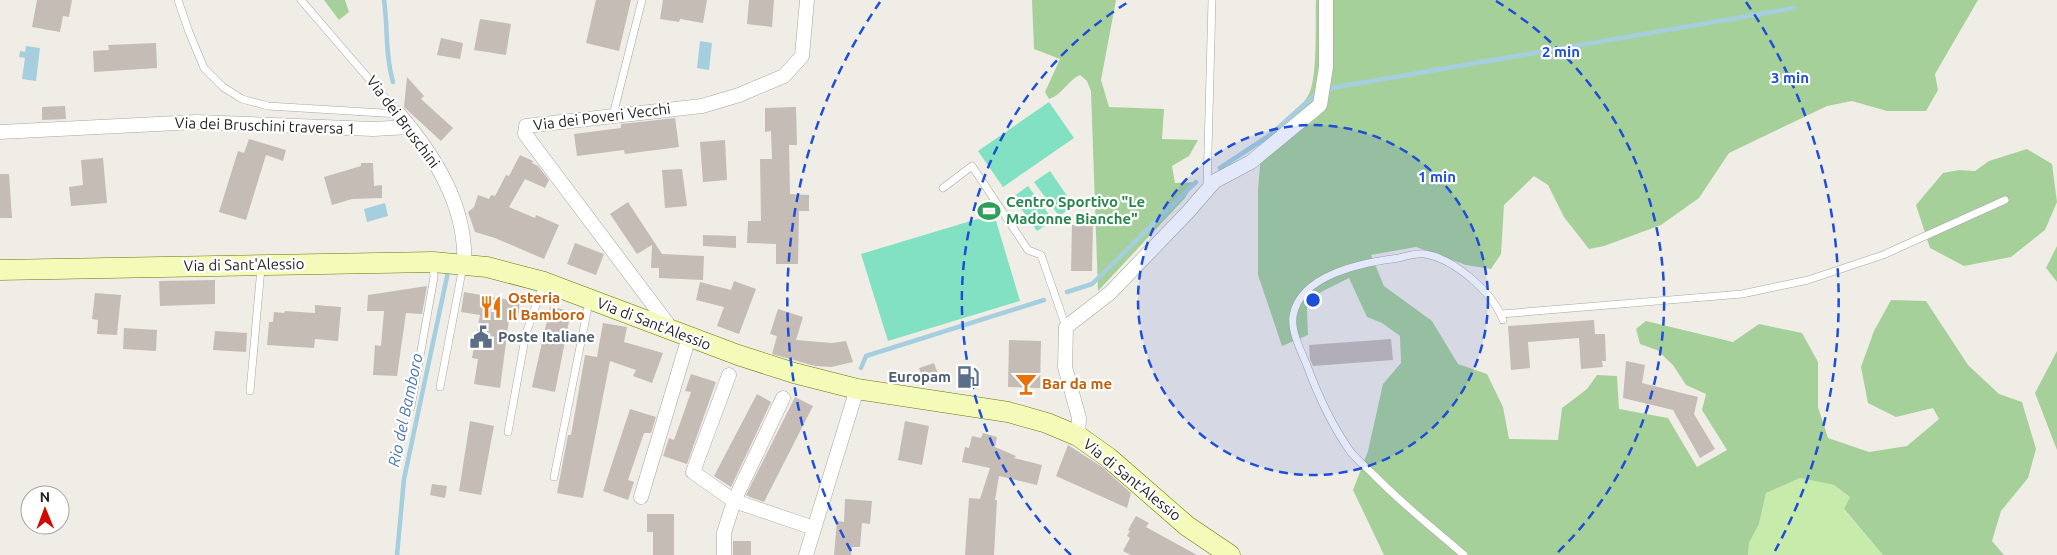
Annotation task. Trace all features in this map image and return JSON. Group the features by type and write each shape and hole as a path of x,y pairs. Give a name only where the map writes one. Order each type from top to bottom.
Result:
{"street":[{"name":"Via dei Poveri Vecchi","path":"681,334 525,134 526,126 702,106 739,95 784,76 802,56 807,0"},
{"path":"1078,436 1079,418 1065,367 1066,327 1080,314 1110,293 1188,212 1214,181 1251,162 1320,105 1326,67 1326,0"},
{"name":"Via dei Bruschini","path":"399,114 438,167 458,212 463,234 464,264"},
{"name":"Via dei Bruschini traversa 1","path":"0,132 197,122 373,129 410,127"},
{"name":"Via di Sant'Alessio","path":"0,270 433,262 464,264 517,274 544,282 681,334 794,372 857,389 1008,412 1047,423 1078,436 1109,458 1187,526 1223,553"},
{"path":"641,497 681,334"},
{"path":"729,375 693,472 734,501 814,528"},
{"path":"806,555 857,389"},
{"path":"724,555 724,533 734,501 783,398"}],"lane":[{"path":"178,0 204,68 223,87 242,99 268,106 399,114"},
{"name":"Via dei Bruschini","path":"301,0 399,114"},
{"path":"613,115 642,0"},
{"path":"1207,189 1212,0"},
{"path":"943,188 972,166 1028,250 1041,255 1066,327"},
{"path":"1464,555 1389,491 1351,452 1331,420 1296,338 1293,316 1301,298 1320,280 1354,266 1425,254 1455,267 1484,289 1502,317 1742,294 1808,280 1883,255 2005,200"},
{"path":"412,407 434,277 433,262"},
{"path":"440,386 464,264"},
{"path":"250,391 262,265"},
{"path":"508,432 526,333 544,282"},
{"path":"554,477 590,299"}],"green space":[{"path":"324,0 345,0 349,12 339,20"},
{"path":"1032,0 1116,0 1101,80 1109,107 1164,109 1162,139 1198,140 1189,156 1172,166 1175,183 1194,182 1185,198 1098,291 1091,91 1087,81 1080,75 1058,94 1049,99 1045,92 1060,59 1034,49"},
{"path":"1316,0 1978,0 1935,74 1938,90 1926,111 1887,111 1852,101 1827,106 1729,153 1699,198 1661,225 1604,246 1589,249 1564,217 1548,185 1534,176 1504,205 1501,254 1491,269 1466,265 1416,247 1371,255 1384,286 1432,321 1458,364 1487,374 1503,407 1509,439 1558,440 1562,408 1587,389 1597,375 1617,376 1619,409 1668,418 1697,467 1727,450 1702,410 1706,394 1686,385 1673,365 1657,350 1640,344 1636,329 1646,321 1733,342 1759,324 1802,333 1818,362 1818,407 1828,438 1869,452 1907,446 1939,419 1933,408 1896,417 1868,403 1861,367 1874,331 1891,300 1926,301 1968,365 1999,394 2022,402 2036,449 2028,478 2001,511 1992,541 2004,555 1883,555 1844,509 1850,497 1834,485 1800,478 1766,493 1759,524 1749,543 1748,555 1384,555 1353,490 1368,451 1383,384 1401,363 1400,336 1382,323 1367,317 1349,278 1321,292 1307,308 1308,335 1282,346 1258,275 1258,190 1262,141 1294,112 1309,94 1315,62"},
{"path":"1049,102 1074,138 1003,187 978,151"},
{"path":"2027,149 2052,164 2057,202 2045,230 2011,257 1964,266 1930,248 1916,205 1943,173 1959,170 1975,171 1989,161"},
{"path":"1050,171 1074,206 1059,216 1034,182"},
{"path":"1028,186 1053,220 1037,231 1013,197"},
{"path":"994,214 1020,301 888,341 861,254"},
{"path":"2057,246 2057,282 2046,268"},
{"path":"2057,351 2057,450 2035,393"},
{"path":"1800,478 1834,485 1851,498 1844,510 1883,555 1748,555 1749,543 1759,524 1766,493"}],"water":[{"path":"700,41 712,43 709,70 697,68"},
{"path":"26,46 40,48 36,81 22,79 25,58 19,57 20,51 25,52"},
{"path":"385,203 388,216 367,222 364,209"}],"building":[{"path":"37,0 72,0 69,17 63,16 60,32 32,27"},
{"path":"596,0 631,0 619,51 586,43"},
{"path":"663,0 707,0 703,23 680,19 679,22 660,19"},
{"path":"749,0 774,0 772,27 747,24"},
{"path":"480,19 511,24 506,55 474,50"},
{"path":"441,38 463,43 460,59 437,55"},
{"path":"156,43 157,68 94,72 93,51 109,50 108,45"},
{"path":"407,77 424,96 421,99 453,128 441,141 404,107"},
{"path":"65,106 66,119 42,120 42,107"},
{"path":"796,107 797,145 789,145 790,194 809,195 809,211 799,211 798,264 776,264 776,244 747,243 748,221 761,221 760,159 772,159 771,131 765,132 765,108"},
{"path":"675,118 679,147 625,154 624,150 577,156 574,134 621,128 621,124"},
{"path":"249,139 286,150 283,161 266,155 246,220 219,212 238,151 244,153"},
{"path":"725,140 727,180 703,182 700,142"},
{"path":"520,155 533,161 532,163 538,166 549,180 545,188 525,179 509,207 535,218 536,215 559,225 544,259 495,238 475,232 468,212 474,207 478,195 489,199 491,195 495,196 506,175 509,176"},
{"path":"103,158 107,203 71,206 69,187 83,185 81,160"},
{"path":"361,163 373,163 374,186 382,185 382,198 352,199 332,205 324,177 361,166"},
{"path":"682,169 687,206 665,208 662,170"},
{"path":"0,174 9,174 12,218 0,218"},
{"path":"628,202 662,254 704,256 703,280 659,278 659,268 651,268 652,245 637,254 610,214"},
{"path":"1072,225 1093,225 1092,271 1071,271"},
{"path":"703,235 736,236 736,248 703,246"},
{"path":"575,243 604,254 596,275 567,264"},
{"path":"215,280 215,304 160,306 159,281"},
{"path":"734,281 756,289 739,334 717,326 724,307 696,300 700,282 731,290"},
{"path":"427,286 422,314 406,313 397,376 373,375 375,345 381,346 384,311 367,311 368,295"},
{"path":"464,292 520,302 517,322 509,320 500,388 474,384 478,359 472,358 480,315 461,312"},
{"path":"95,293 121,295 117,335 97,334 98,320 92,319"},
{"path":"315,305 341,307 338,341 315,339 314,348 267,345 269,322 273,322 274,312 315,313"},
{"path":"550,307 571,311 555,392 532,387"},
{"path":"778,309 803,317 796,340 832,343 846,341 853,362 831,367 815,366 772,354 777,336 770,334"},
{"path":"1594,320 1595,334 1605,334 1606,361 1602,361 1603,367 1581,369 1579,338 1528,342 1530,368 1511,370 1508,326"},
{"path":"603,323 627,327 624,342 663,353 652,383 633,376 636,370 610,361 583,498 557,493 568,435 571,435 585,355 597,357"},
{"path":"124,328 157,330 156,351 123,349"},
{"path":"215,331 247,333 246,352 213,350"},
{"path":"1391,339 1393,360 1313,366 1310,359 1309,345"},
{"path":"1009,340 1041,341 1040,388 1008,387"},
{"path":"1626,361 1645,365 1642,383 1698,397 1694,414 1715,449 1700,458 1673,410 1623,398"},
{"path":"934,363 938,374 923,380 919,368"},
{"path":"691,374 716,382 687,464 663,456 669,438 674,440 691,392 685,391"},
{"path":"757,394 771,402 731,487 714,476"},
{"path":"795,397 813,406 764,502 750,497 746,495"},
{"path":"630,409 656,417 651,433 644,433 628,480 634,482 628,500 603,491"},
{"path":"470,421 494,426 481,495 459,491"},
{"path":"905,421 929,426 922,465 898,460"},
{"path":"983,433 997,437 995,447 1016,456 1014,458 1042,465 1037,485 999,476 995,500 997,500 994,555 965,555 969,498 980,499 990,468 962,462 965,447 969,448 972,436 981,438"},
{"path":"1068,445 1102,467 1131,493 1127,508 1056,476"},
{"path":"432,484 447,486 445,498 430,495"},
{"path":"845,499 872,501 870,524 862,523 860,547 852,547 851,555 834,555 837,521 844,522"},
{"path":"647,514 674,514 674,555 653,555 653,532 647,532"},
{"path":"1136,516 1149,523 1146,527 1197,555 1131,555 1123,551 1130,538 1127,536 1130,531 1128,530"},
{"path":"733,541 751,541 751,555 733,555"}],"waterway":[{"name":"Rio del Bamboro","path":"384,0 390,72 393,82"},
{"path":"1326,89 1794,8"},
{"path":"1220,168 1270,135 1317,93"},
{"path":"1067,292 1092,284 1196,182"},
{"name":"Rio del Bamboro","path":"397,555 404,479 448,272"},
{"path":"861,368 866,356 1044,300"}],"place":[{"name":"Centro Sportivo \"Le Madonne Bianche\"","path":"989,211"},
{"name":"Osteria Il Bamboro","path":"491,307"},
{"name":"Poste Italiane","path":"481,337"},
{"name":"Europam","path":"968,377"},
{"name":"Bar da me","path":"1026,384"}]}
